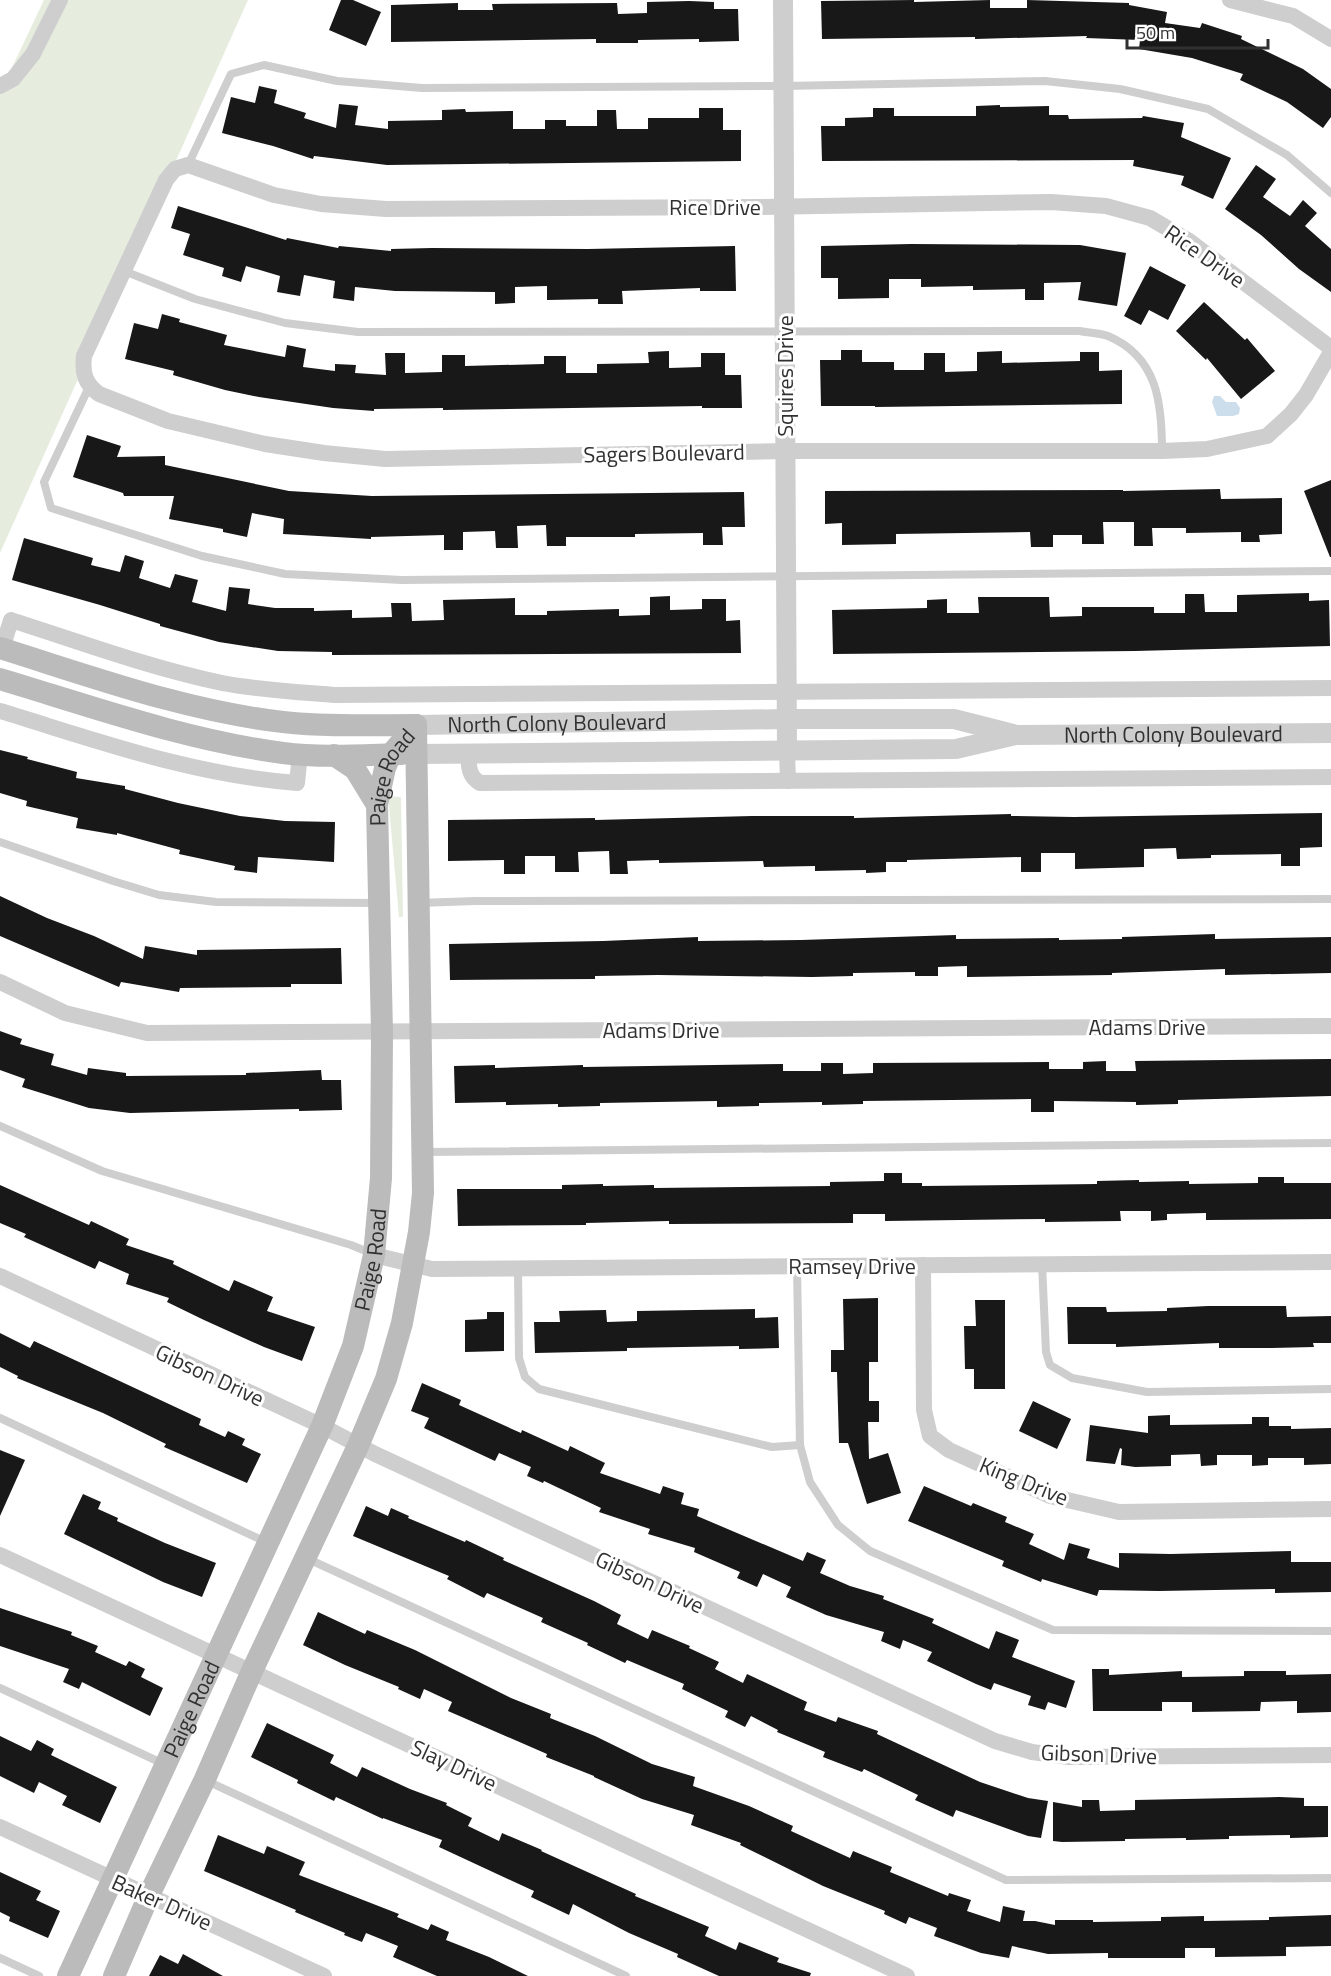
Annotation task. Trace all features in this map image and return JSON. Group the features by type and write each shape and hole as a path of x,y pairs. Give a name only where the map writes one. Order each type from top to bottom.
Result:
{"main road":[{"name":"North Colony Boulevard","path":"1,648 164,699 241,716 284,723 321,725 416,725"},
{"name":"North Colony Boulevard","path":"0,679 166,729 226,744 300,754 416,754"},
{"name":"Paige Road","path":"114,1976 252,1671 358,1446 386,1379 402,1323 419,1232 423,1193 416,725"},
{"name":"Paige Road","path":"68,1976 322,1426 353,1346 374,1254 381,1178 382,1033 377,805 385,768 391,754 416,725"},
{"path":"334,754 355,769 377,805"}],"street":[{"name":"Squires Drive","path":"783,0 787,752"},
{"path":"1230,0 1293,16 1331,39"},
{"path":"0,86 13,79 33,54 57,1"},
{"path":"89,387 83,369 84,356 166,180 175,169 188,165"},
{"name":"Rice Drive","path":"188,165 274,195 321,204 386,209 785,207 1051,202 1106,206 1150,218 1189,241 1331,350"},
{"name":"Sagers Boulevard","path":"89,387 99,394 168,421 265,444 386,459 786,451 1162,451 1208,449 1267,436 1291,414 1306,395 1331,350"},
{"path":"1,648 11,620 170,670 221,682 270,691 335,695 1331,688"},
{"path":"0,711 172,763 252,780 297,783 300,754"},
{"name":"North Colony Boulevard","path":"416,725 787,719 954,719 1016,735"},
{"name":"North Colony Boulevard","path":"416,754 956,749 1016,735 1331,733"},
{"path":"787,752 788,781"},
{"path":"468,753 469,773 474,780 480,783 1331,777"},
{"name":"Adams Drive","path":"0,982 65,1013 147,1033 1331,1026"},
{"name":"Ramsey Drive","path":"374,1254 432,1269 1331,1262"},
{"name":"King Drive","path":"923,1265 924,1410 930,1436 949,1450 1050,1496 1119,1512 1331,1509"},
{"name":"Gibson Drive","path":"0,1276 322,1426 358,1446 995,1741 1032,1752 1069,1756 1331,1755"},
{"name":"Slay Drive","path":"0,1555 907,1976"},
{"name":"Baker Drive","path":"0,1827 324,1976"}],"lane":[{"path":"188,165 231,74 264,65 337,81 422,88 784,86 1045,81 1120,89 1208,109 1287,155 1331,193"},
{"path":"124,271 195,299 285,322 358,332 1080,331 1106,336 1127,346 1152,376 1162,419 1162,451"},
{"path":"89,387 44,482 51,508 202,556 285,574 402,580 1331,572"},
{"path":"0,842 159,895 216,902 379,903"},
{"path":"419,903 475,901 1331,900"},
{"path":"0,1126 102,1171 351,1245 374,1254"},
{"path":"422,1152 1331,1143"},
{"path":"1042,1264 1047,1352 1050,1365 1072,1378 1147,1392 1331,1389"},
{"path":"797,1266 800,1445 810,1482 838,1525 870,1551 1053,1630 1331,1631"},
{"path":"518,1268 519,1358 525,1377 539,1389 772,1447 800,1445"},
{"path":"0,1418 268,1543"},
{"path":"306,1557 1006,1880 1331,1878"},
{"path":"0,1688 166,1765"},
{"path":"205,1779 626,1976"},
{"path":"0,1958 39,1976"}],"shaded area":[{"path":"44,0 248,0 0,553 0,93"},
{"path":"388,796 401,797 403,917 399,917"}],"water":[{"path":"1214,396 1220,396 1226,402 1236,402 1240,408 1239,414 1217,416 1212,402"}],"building":[{"path":"341,0 353,0 381,12 366,46 329,30"},
{"path":"914,0 914,2 990,0 990,8 1027,8 1027,0 1129,3 1129,5 1167,12 1165,23 1200,28 1202,23 1242,36 1241,39 1303,69 1331,89 1331,117 1323,128 1287,102 1240,80 1243,74 1192,58 1139,49 1140,40 1086,38 1087,36 822,39 821,1"},
{"path":"647,2 714,2 714,9 738,9 739,41 699,42 699,39 596,43 596,39 391,42 391,5 458,3 458,10 493,10 492,4 617,3 618,14 647,13"},
{"path":"259,86 277,90 274,103 306,113 304,118 336,128 339,104 358,106 355,125 388,129 388,121 442,120 442,110 465,109 466,112 513,111 513,129 545,129 545,120 566,120 566,126 597,126 597,110 616,110 617,129 648,129 648,118 699,118 699,108 723,108 723,130 741,130 741,161 387,165 314,156 313,159 222,133 231,97 255,103"},
{"path":"1000,105 1000,107 1049,106 1049,115 1068,115 1069,119 1142,118 1143,116 1184,123 1181,137 1231,158 1213,199 1181,185 1184,176 1133,166 1134,160 822,161 821,126 845,126 845,118 873,117 873,108 894,108 894,116 976,116 976,106"},
{"path":"1256,165 1276,179 1263,197 1290,216 1303,200 1317,213 1305,226 1331,249 1331,292 1225,209"},
{"path":"178,206 286,240 287,238 338,248 339,246 391,251 391,249 432,248 588,249 735,246 736,291 700,291 700,288 622,291 623,304 598,304 598,299 547,300 547,286 515,287 515,303 495,304 495,292 395,291 355,287 354,301 333,298 335,281 304,275 300,296 277,292 280,276 246,266 241,282 222,276 224,268 183,255 190,234 171,228"},
{"path":"1080,245 1126,253 1117,306 1078,300 1081,282 1044,283 1044,300 1025,300 1025,289 973,290 973,286 921,287 921,279 889,279 889,298 838,299 838,278 821,278 821,246"},
{"path":"1150,266 1186,285 1168,320 1149,310 1141,325 1124,316"},
{"path":"1204,302 1245,340 1247,338 1275,371 1241,399 1207,358 1206,360 1176,331"},
{"path":"162,314 180,319 179,322 227,335 224,345 285,357 287,345 306,349 303,367 335,371 335,364 356,365 355,373 386,375 385,353 405,353 405,373 442,372 442,355 465,355 465,366 544,364 544,356 566,356 566,373 597,373 597,364 649,363 648,352 669,351 669,368 701,367 701,353 725,353 725,375 741,375 742,408 702,408 702,406 443,410 443,408 374,409 374,411 333,408 259,397 225,390 173,375 174,371 125,359 134,323 158,329"},
{"path":"841,350 862,350 862,362 894,362 894,370 924,370 924,353 945,353 945,372 977,371 977,352 1002,351 1002,363 1080,361 1080,352 1099,352 1099,371 1122,370 1122,404 821,406 820,360 841,360"},
{"path":"87,435 121,446 117,457 165,456 165,465 289,491 372,496 744,492 745,527 722,527 723,545 703,545 703,533 635,534 635,537 566,537 566,546 547,546 546,525 517,526 518,548 496,548 495,531 463,532 463,550 444,550 444,535 371,537 371,539 283,534 284,519 252,513 247,537 223,532 223,529 169,519 174,496 124,496 123,493 73,477"},
{"path":"1331,480 1331,557 1330,557 1304,491"},
{"path":"1220,489 1221,499 1282,498 1282,534 1259,535 1260,542 1241,542 1241,532 1186,533 1186,528 1152,528 1153,546 1134,546 1134,522 1103,522 1104,544 1082,544 1082,535 1053,535 1053,547 1031,547 1030,532 896,534 896,544 842,545 842,523 825,524 825,491"},
{"path":"24,538 93,558 91,565 120,572 125,555 144,561 139,578 170,588 175,574 198,580 192,602 226,611 229,587 250,589 248,604 275,608 314,608 314,611 352,610 352,618 392,617 391,603 411,603 412,621 444,620 443,600 515,598 515,615 547,615 547,611 619,609 619,616 650,615 650,597 670,596 670,610 702,609 702,599 726,599 726,621 740,620 741,653 332,655 332,652 278,651 219,642 12,580"},
{"path":"1309,593 1309,601 1329,600 1330,646 1135,651 833,654 832,610 927,608 927,600 947,599 947,613 979,613 978,597 1049,597 1050,617 1082,616 1082,607 1154,607 1154,613 1185,613 1185,594 1204,594 1205,612 1237,612 1237,595"},
{"path":"0,750 77,772 76,778 125,786 125,789 178,803 240,816 285,821 335,822 334,862 258,857 257,873 234,870 235,866 179,854 180,850 117,833 117,835 76,828 78,818 26,806 27,801 0,793"},
{"path":"1322,813 1322,847 1300,848 1300,866 1281,866 1281,854 1211,855 1211,858 1177,859 1176,848 1144,849 1144,867 1075,869 1075,853 1041,853 1041,872 1021,872 1021,857 886,862 886,872 866,873 866,870 815,871 815,866 764,867 763,861 659,863 659,860 627,861 628,874 610,874 609,851 578,852 579,872 555,872 555,856 525,856 525,874 504,874 504,860 448,861 448,820 595,818 595,820 752,816 854,816 854,818 1011,814 1011,816 1074,817"},
{"path":"0,896 143,959 145,946 197,955 197,950 341,948 342,984 180,988 179,992 121,982 119,987 0,936"},
{"path":"1215,934 1215,939 1331,937 1331,973 1225,975 1225,969 1112,973 1112,975 967,977 967,966 938,967 938,976 915,976 915,972 853,973 853,976 812,977 658,975 595,976 595,979 450,980 449,944 698,937 698,941 956,935 956,939 1059,938 1059,940"},
{"path":"0,1031 22,1039 20,1044 54,1054 51,1065 87,1075 88,1068 126,1073 126,1076 246,1075 246,1073 321,1070 322,1080 341,1080 342,1110 130,1113 89,1108 22,1087 25,1079 0,1070"},
{"path":"1331,1059 1331,1096 1178,1100 1178,1104 1136,1105 1136,1102 1054,1101 1054,1112 1031,1112 1031,1099 863,1101 863,1104 822,1105 822,1102 759,1103 759,1106 717,1107 717,1101 600,1103 600,1106 558,1107 558,1104 455,1103 454,1066 495,1065 495,1068 783,1064 783,1071 821,1071 821,1063 843,1063 843,1074 873,1073 873,1063 1049,1062 1049,1069 1083,1069 1083,1062 1106,1061 1106,1071 1136,1071 1135,1061"},
{"path":"884,1173 902,1173 902,1183 922,1183 922,1186 1097,1184 1097,1181 1139,1180 1139,1182 1189,1181 1189,1184 1258,1183 1258,1177 1284,1177 1284,1183 1331,1183 1331,1219 1206,1220 1206,1213 1167,1214 1167,1220 1151,1221 1151,1211 1120,1211 1121,1221 1045,1222 1045,1219 885,1221 885,1214 853,1214 853,1223 669,1224 669,1221 586,1223 586,1225 458,1226 457,1189 562,1189 562,1185 603,1184 603,1186 654,1185 654,1188 830,1186 830,1182 884,1181"},
{"path":"0,1185 89,1225 91,1221 129,1239 126,1245 174,1261 173,1264 229,1291 234,1280 273,1297 267,1311 315,1327 302,1361 204,1320 167,1302 169,1298 126,1284 129,1274 99,1261 95,1269 24,1237 26,1234 0,1223"},
{"path":"878,1298 878,1362 869,1362 869,1401 879,1401 879,1422 868,1422 869,1459 888,1453 901,1493 867,1504 848,1443 839,1443 837,1372 831,1372 831,1350 844,1350 843,1299"},
{"path":"975,1300 1005,1300 1005,1389 974,1389 974,1369 965,1369 964,1326 976,1326"},
{"path":"1286,1306 1287,1317 1331,1316 1331,1343 1313,1343 1314,1347 1272,1348 1219,1348 1219,1343 1116,1347 1116,1344 1068,1344 1067,1307 1106,1307 1107,1312 1167,1311 1167,1308"},
{"path":"755,1309 755,1318 778,1317 779,1348 739,1349 739,1346 627,1348 627,1351 535,1353 534,1322 560,1322 559,1311 606,1310 607,1322 637,1321 637,1311"},
{"path":"487,1312 504,1312 504,1351 465,1352 465,1320 487,1319"},
{"path":"0,1333 30,1348 34,1341 201,1419 199,1425 225,1437 228,1431 245,1439 242,1445 261,1454 247,1483 164,1447 166,1444 103,1413 17,1378 18,1376 0,1367"},
{"path":"422,1383 461,1400 459,1405 521,1433 522,1430 568,1451 570,1446 605,1463 600,1473 660,1494 663,1486 684,1493 681,1504 699,1509 697,1516 803,1561 807,1552 826,1560 820,1573 850,1586 884,1596 883,1599 934,1619 932,1623 989,1649 996,1631 1019,1640 1012,1657 1075,1681 1066,1708 1048,1702 1045,1710 1028,1705 1031,1696 994,1683 991,1690 976,1684 927,1661 932,1652 903,1640 900,1649 881,1641 884,1632 826,1615 786,1597 791,1587 763,1574 757,1587 737,1578 740,1572 694,1552 695,1548 648,1534 650,1529 599,1512 601,1508 544,1481 543,1483 527,1476 531,1467 499,1453 495,1461 424,1428 429,1418 411,1411"},
{"path":"1033,1401 1071,1419 1057,1449 1019,1431"},
{"path":"1170,1415 1170,1425 1252,1424 1252,1417 1269,1417 1269,1426 1291,1426 1291,1429 1331,1428 1331,1464 1304,1465 1304,1458 1268,1458 1268,1465 1252,1466 1252,1455 1217,1455 1217,1465 1201,1466 1200,1454 1171,1455 1171,1466 1135,1467 1121,1465 1122,1449 1120,1448 1115,1464 1086,1461 1090,1425 1148,1433 1148,1416"},
{"path":"0,1450 25,1460 0,1516"},
{"path":"924,1486 971,1506 973,1503 1007,1517 1005,1522 1034,1534 1029,1544 1064,1560 1069,1543 1090,1549 1087,1558 1119,1568 1119,1553 1291,1551 1291,1562 1331,1562 1331,1592 1275,1593 1275,1589 1099,1590 1097,1596 1042,1579 1041,1582 1002,1566 1004,1561 908,1521"},
{"path":"83,1494 101,1502 98,1509 118,1518 117,1521 216,1563 202,1597 163,1582 64,1534"},
{"path":"366,1506 388,1516 391,1508 409,1516 408,1518 465,1542 466,1540 504,1558 503,1560 621,1615 617,1624 648,1639 652,1630 690,1646 689,1648 719,1662 715,1669 743,1683 747,1674 807,1702 804,1710 836,1722 838,1717 878,1731 877,1734 980,1782 1028,1798 1048,1801 1041,1838 1028,1836 956,1810 953,1817 915,1800 918,1795 864,1769 862,1772 823,1757 825,1752 777,1732 778,1730 751,1716 745,1727 725,1717 728,1711 682,1689 684,1684 627,1660 625,1663 541,1622 543,1618 487,1593 484,1598 447,1579 449,1576 353,1536"},
{"path":"0,1608 72,1632 71,1635 98,1646 95,1652 126,1666 129,1661 145,1669 141,1677 163,1688 150,1716 82,1682 79,1689 63,1682 69,1669 0,1646"},
{"path":"318,1612 365,1634 367,1630 415,1650 511,1698 551,1714 550,1718 595,1736 652,1764 695,1777 693,1786 749,1806 793,1826 791,1831 850,1858 853,1851 892,1867 890,1872 948,1896 949,1893 971,1900 967,1911 1000,1922 1003,1906 1025,1911 1023,1921 1055,1925 1055,1920 1161,1921 1161,1917 1204,1916 1204,1921 1269,1920 1269,1917 1331,1915 1331,1946 1286,1947 1286,1956 1215,1957 1215,1948 1185,1948 1185,1958 1108,1958 1108,1953 1048,1954 1012,1946 1009,1958 981,1953 934,1936 937,1928 909,1917 906,1924 884,1914 885,1911 823,1886 740,1845 741,1843 691,1825 694,1815 642,1799 448,1711 452,1702 424,1689 420,1699 398,1689 399,1687 303,1645"},
{"path":"1092,1669 1109,1669 1109,1675 1182,1671 1182,1677 1244,1676 1244,1671 1286,1671 1286,1675 1331,1674 1331,1712 1297,1713 1297,1701 1261,1702 1260,1711 1192,1712 1192,1702 1162,1702 1162,1711 1093,1711"},
{"path":"267,1723 334,1755 330,1763 357,1777 362,1767 447,1803 446,1805 472,1818 468,1826 499,1841 502,1833 542,1850 636,1894 635,1896 709,1927 705,1936 736,1950 739,1942 779,1958 777,1962 811,1973 810,1976 719,1976 573,1904 569,1915 531,1897 534,1891 439,1847 442,1840 383,1819 336,1797 334,1801 251,1757"},
{"path":"0,1736 31,1751 37,1740 54,1749 51,1755 117,1787 100,1823 62,1805 67,1796 39,1782 34,1793 0,1776"},
{"path":"1304,1798 1304,1806 1328,1806 1328,1837 1290,1838 1290,1835 1229,1836 1229,1839 1053,1841 1053,1802 1082,1807 1082,1800 1099,1800 1100,1811 1135,1810 1135,1800"},
{"path":"218,1835 264,1854 267,1846 305,1862 299,1875 399,1914 397,1917 428,1930 431,1924 449,1932 446,1940 528,1976 437,1976 393,1957 398,1946 366,1933 362,1942 344,1935 345,1933 295,1912 296,1910 204,1871"},
{"path":"0,1872 41,1891 36,1900 60,1911 48,1938 9,1921 10,1917 0,1912"},
{"path":"183,1954 223,1976 149,1976 160,1955 178,1964"}]}
